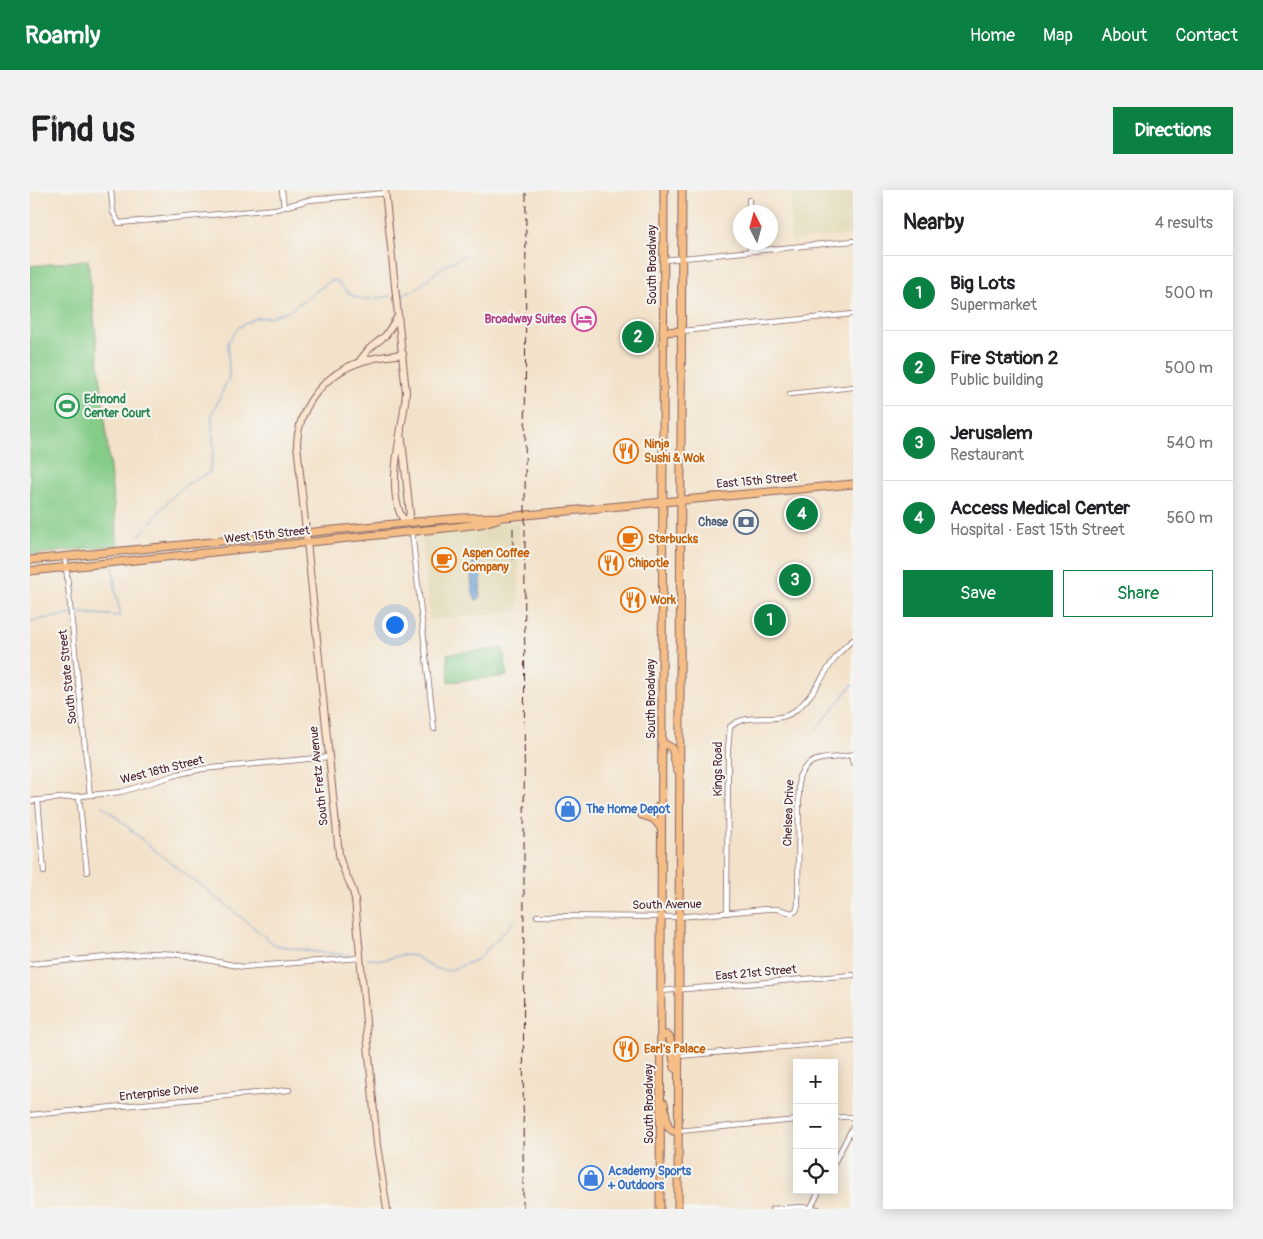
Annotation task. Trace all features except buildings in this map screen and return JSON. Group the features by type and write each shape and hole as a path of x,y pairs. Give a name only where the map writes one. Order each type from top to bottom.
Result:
{"main road":[{"name":"South Broadway","path":"660,1209 664,190"},
{"path":"678,1209 682,190"},
{"path":"664,332 682,331"},
{"name":"East 15th Street","path":"663,501 853,484"},
{"name":"West 15th Street","path":"30,560 306,532 470,517 505,517 663,501"},
{"name":"West 15th Street","path":"30,571 412,532 481,524 505,517"},
{"path":"406,523 412,532"},
{"path":"662,742 672,748 679,780"},
{"path":"662,804 652,812 642,815 654,819 662,829"},
{"path":"661,1035 667,1035 670,1038 678,1085"},
{"path":"661,1090 668,1127 673,1131 678,1131"}],"street":[{"path":"111,190 113,212 119,223 284,207 309,200 386,191 406,392 405,407 400,431 394,470 399,515 406,523 410,514 400,431"},
{"path":"282,190 284,207"},
{"path":"749,200 749,205"},
{"path":"664,260 853,241"},
{"path":"682,331 853,314"},
{"name":"South Fretz Avenue","path":"358,363 369,349 386,335 398,315"},
{"name":"South Fretz Avenue","path":"387,1209 376,1145 354,890 342,867 339,854 297,444 300,420 310,400 328,381 358,363 402,354"},
{"path":"790,394 853,387"},
{"path":"412,532 434,729"},
{"name":"South State Street","path":"65,557 90,795"},
{"name":"Kings Road","path":"727,913 728,749 730,727 736,721 744,719 776,718 792,713 806,701 840,652 853,640"},
{"path":"852,755 853,763"},
{"name":"Chelsea Drive","path":"796,911 798,905 799,777 805,766 813,760 852,755"},
{"name":"West 18th Street","path":"30,801 132,789 179,774 202,769 328,756"},
{"path":"79,796 88,872"},
{"path":"38,800 44,872"},
{"name":"South Avenue","path":"538,916 678,917 766,909 792,913 796,911"},
{"path":"30,964 152,952 178,954 243,968 360,958"},
{"name":"East 21st Street","path":"660,991 853,975"},
{"path":"678,1056 853,1040"},
{"name":"Enterprise Drive","path":"30,1115 289,1090"},
{"path":"838,1117 853,1117"},
{"path":"678,1131 793,1120"},
{"path":"838,1155 853,1127"},
{"path":"811,1208 818,1194"},
{"path":"772,1209 818,1209"}],"shaded area":[{"path":"791,190 853,190 853,235 791,240"},
{"path":"519,521 519,611 430,620 422,533"}],"green space":[{"name":"Edmond Center Court","path":"88,260 118,545 30,555 30,266"},
{"path":"503,648 507,676 449,682 447,654"}],"water":[{"path":"474,560 478,560 481,573 480,596 476,600 471,580"}],"waterway":[{"path":"402,295 417,288 444,266 466,255"},
{"path":"139,536 171,498 186,485 209,473 214,449 212,414 229,377 228,342 239,327 256,318 270,317 290,310 330,281 336,280 348,292 360,298 373,299 390,296"},
{"path":"30,621 79,613 121,616 113,567"},
{"path":"816,729 853,684"},
{"path":"102,805 165,859 205,888 275,945 349,955"},
{"path":"368,959 383,960 401,955 415,956 434,968 448,971 478,959 515,920"}],"railway":[{"path":"523,1209 526,190"},
{"path":"513,528 513,561"}],"place":[{"name":"Broadway Suites","path":"584,319"},
{"name":"Fire Station 2","path":"638,337"},
{"name":"Edmond Center Court","path":"67,406"},
{"name":"Ninja Sushi & Wok","path":"626,451"},
{"name":"Access Medical Center","path":"802,514"},
{"name":"Chase","path":"746,522"},
{"name":"Starbucks","path":"630,539"},
{"name":"Aspen Coffee Company","path":"444,560"},
{"name":"Chipotle","path":"611,563"},
{"name":"Jerusalem","path":"795,580"},
{"name":"Work","path":"633,600"},
{"name":"Big Lots","path":"770,620"},
{"name":"The Home Depot","path":"568,809"},
{"name":"Earl's Palace","path":"626,1049"},
{"name":"Academy Sports + Outdoors","path":"591,1178"}]}
